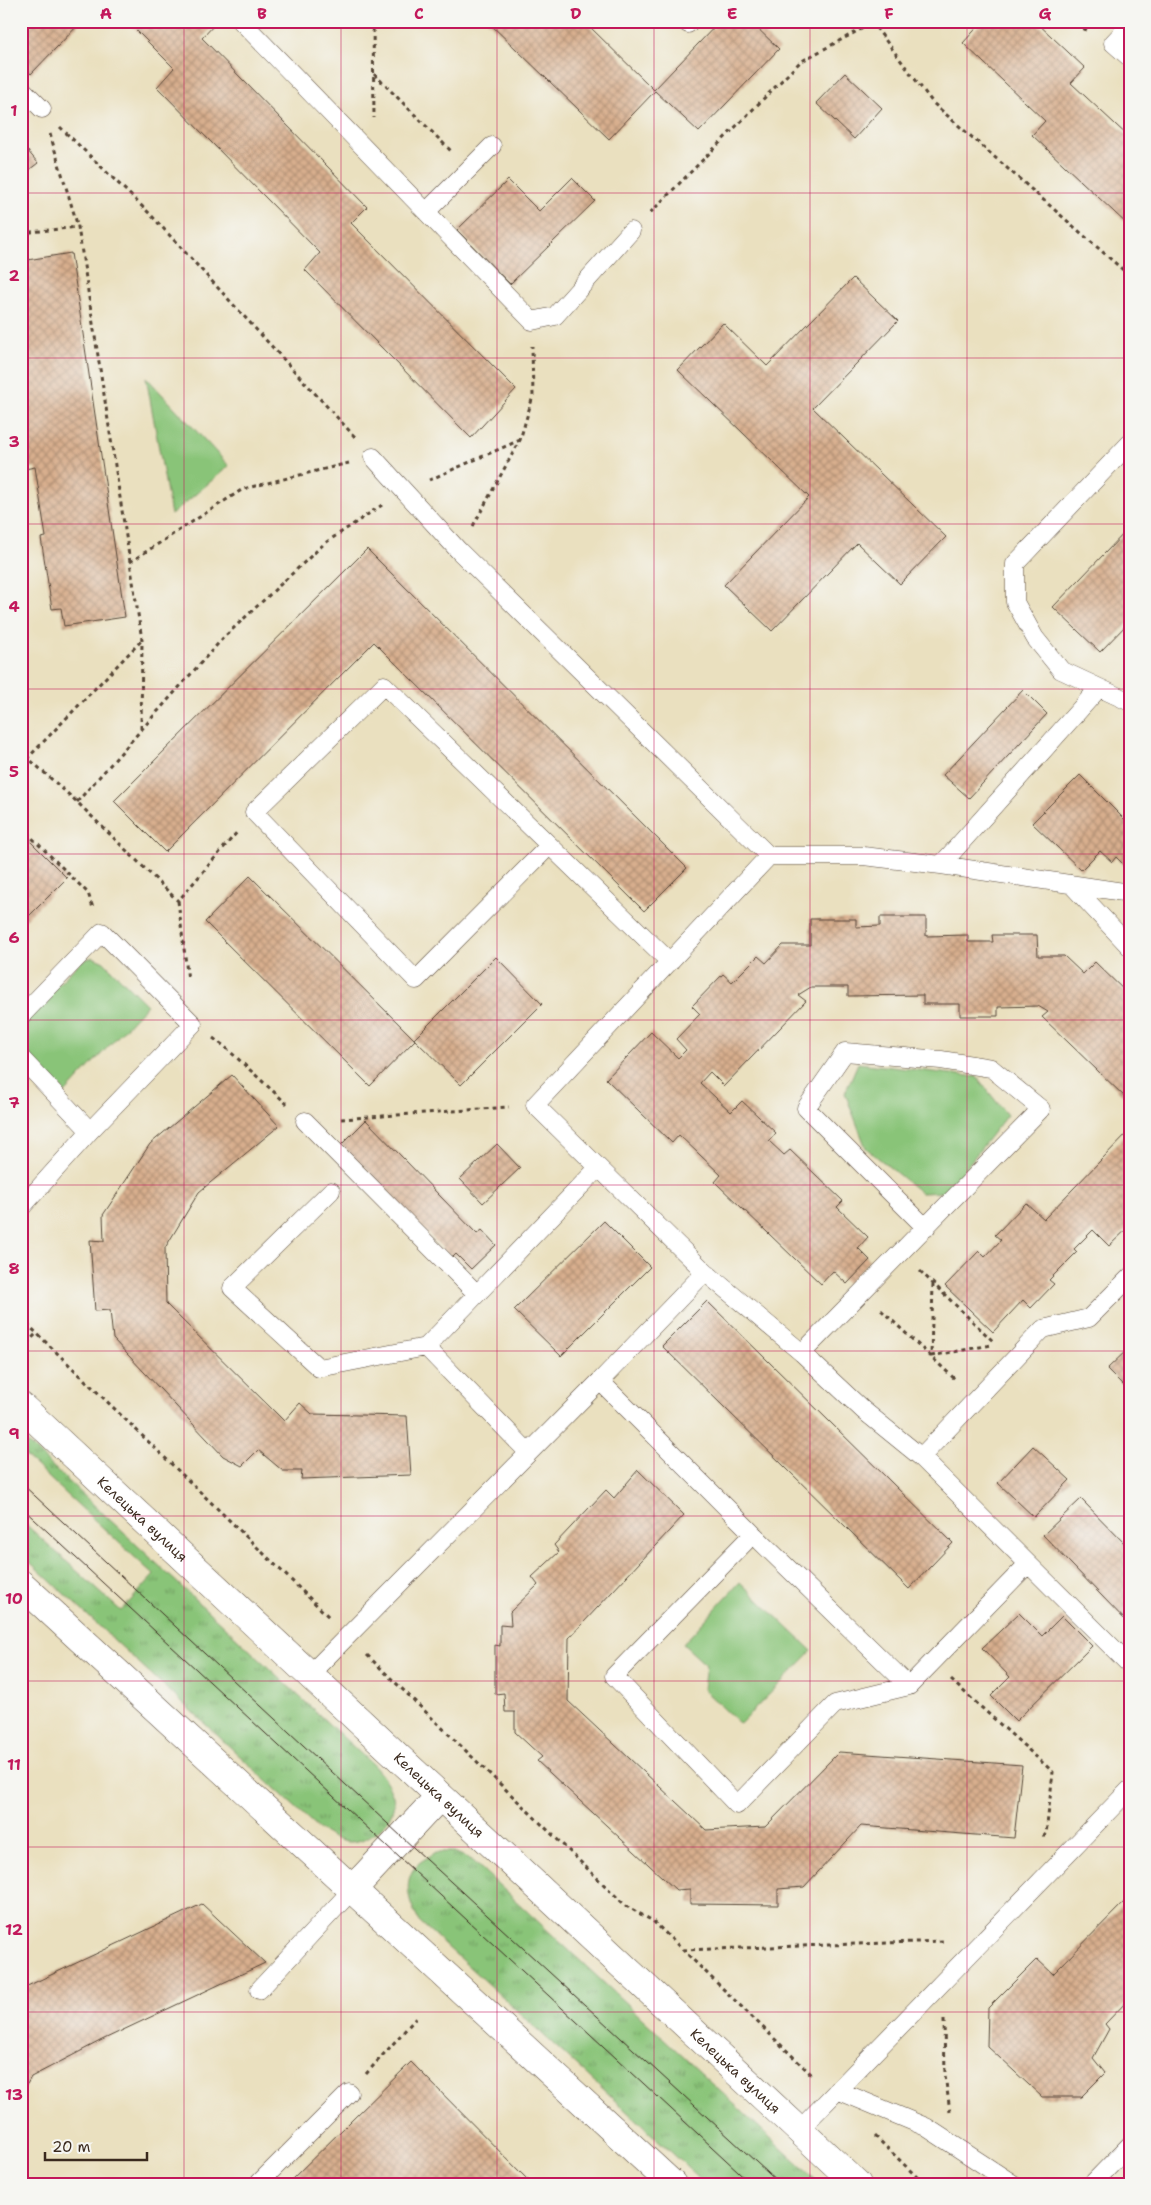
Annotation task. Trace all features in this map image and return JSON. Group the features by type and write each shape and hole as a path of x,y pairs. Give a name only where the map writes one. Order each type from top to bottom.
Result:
{"main road":[{"name":"Келецька вулиця","path":"21,1406 857,2184"},
{"path":"21,1584 672,2184"},
{"path":"352,1890 439,1796"}],"lane":[{"path":"242,21 532,320 555,316 631,232"},
{"path":"1130,25 1113,43 1130,58"},
{"path":"21,88 42,109"},
{"path":"426,212 492,146"},
{"path":"1130,443 1015,564 1015,602 1035,638 1061,670 1130,702"},
{"path":"373,457 459,550 770,856 863,856 941,865 1130,893"},
{"path":"549,846 416,980 254,812 384,685 670,962"},
{"path":"941,865 1099,688"},
{"path":"770,856 535,1105 705,1272 921,1458 1130,1664"},
{"path":"1071,884 1130,947"},
{"path":"21,1016 102,932 193,1024 90,1131 21,1208"},
{"path":"802,1354 902,1253 1041,1109 991,1068 941,1060 845,1052 806,1108 926,1228"},
{"path":"21,1058 90,1131"},
{"path":"305,1121 477,1294"},
{"path":"331,1191 232,1288 320,1368 426,1347 598,1168"},
{"path":"309,1675 600,1381 705,1272"},
{"path":"921,1458 1043,1330 1089,1318 1130,1277"},
{"path":"426,1347 528,1452"},
{"path":"600,1381 752,1534 909,1686"},
{"path":"752,1534 614,1676 737,1805 835,1704 909,1686 1028,1564"},
{"path":"800,2129 1130,1788"},
{"path":"259,1990 352,1890"},
{"path":"258,2184 349,2093"},
{"path":"835,2093 926,2127 1013,2184"},
{"path":"1092,2184 1130,2144"}],"path":[{"path":"373,21 374,159"},
{"path":"631,232 800,62 873,22 933,103 1130,276"},
{"path":"374,74 469,169"},
{"path":"42,109 78,227 142,640 142,729"},
{"path":"42,109 150,214 373,457 243,489 130,562"},
{"path":"21,233 78,227"},
{"path":"459,550 520,440 533,396 532,320"},
{"path":"77,802 223,638 325,543 404,490 520,440"},
{"path":"21,765 142,640"},
{"path":"21,749 28,758 77,802 178,901 193,1024 224,1046 305,1121 535,1105"},
{"path":"178,901 254,812"},
{"path":"21,827 88,893 102,932"},
{"path":"902,1253 996,1344 931,1356"},
{"path":"931,1356 933,1283"},
{"path":"863,1292 976,1400"},
{"path":"21,1318 626,1906 653,1921 835,2093"},
{"path":"21,1349 36,1333"},
{"path":"932,1663 1053,1772 1046,1834 1039,1841"},
{"path":"683,1950 951,1941 944,1980 945,2074 954,2146"},
{"path":"349,2093 416,2018"},
{"path":"868,2129 924,2184"}],"green space":[{"path":"146,377 229,466 171,515"},
{"path":"93,957 104,962 147,1005 65,1093 22,1050 21,1022 81,961"},
{"path":"858,1063 977,1077 1007,1115 947,1192 921,1193 866,1148 845,1093"},
{"path":"21,1437 374,1766 385,1780 393,1796 392,1812 382,1827 366,1838 350,1842 338,1840 321,1831 21,1554 21,1520 121,1611 154,1575 21,1452"},
{"path":"740,1582 812,1651 740,1724 703,1689 706,1665 683,1644"},
{"path":"436,1852 454,1852 472,1860 820,2184 706,2184 419,1921 412,1907 408,1884 413,1869"}],"building":[{"path":"21,21 82,21 31,74 21,64"},
{"path":"127,21 213,21 216,23 202,38 367,207 351,223 516,389 471,438 305,270 320,253 157,87 174,68"},
{"path":"487,21 584,21 654,90 720,21 750,21 779,49 699,132 655,91 609,139"},
{"path":"983,21 1035,21 1085,68 1071,83 1130,138 1130,227 1032,135 1045,121 963,43"},
{"path":"845,73 882,108 854,139 816,103"},
{"path":"21,143 38,163 21,176"},
{"path":"572,178 595,201 510,284 457,230 508,180 539,211"},
{"path":"71,253 125,617 64,626 61,608 52,609 41,538 46,537 35,467 25,469 21,444 21,427 26,427 21,393 21,261"},
{"path":"853,278 898,321 813,408 946,537 900,584 857,543 772,631 724,585 809,497 678,370 723,323 767,366"},
{"path":"1130,527 1130,621 1100,652 1053,607"},
{"path":"367,549 687,868 644,911 374,642 165,852 114,801"},
{"path":"1023,690 1047,714 969,798 943,775"},
{"path":"1080,775 1130,825 1130,867 1128,869 1116,857 1112,862 1100,851 1081,870 1032,823"},
{"path":"21,832 67,878 21,924"},
{"path":"250,876 415,1040 370,1086 205,922"},
{"path":"880,917 926,917 926,936 968,935 968,942 993,942 992,935 1037,935 1038,956 1064,956 1083,974 1095,962 1130,996 1130,1094 1126,1098 1042,1017 1048,1012 1038,1006 998,1007 998,1016 960,1016 960,1004 923,1004 923,995 848,996 848,987 811,987 798,995 806,1001 724,1086 710,1072 700,1083 731,1112 742,1101 776,1133 769,1141 784,1155 790,1150 843,1201 837,1207 868,1237 858,1248 870,1260 847,1284 833,1271 821,1284 715,1182 721,1175 679,1135 672,1143 606,1079 651,1032 678,1058 686,1050 676,1039 700,1014 692,1006 723,974 732,982 758,956 766,963 783,945 810,945 810,919 856,919 856,927 880,926"},
{"path":"496,957 542,1004 461,1085 414,1039"},
{"path":"232,1075 279,1126 199,1192 165,1248 166,1304 284,1421 300,1403 312,1414 407,1416 411,1475 301,1479 302,1471 283,1471 258,1450 242,1466 223,1456 113,1339 110,1310 95,1311 90,1240 104,1241 103,1215 150,1144"},
{"path":"366,1120 477,1234 482,1230 496,1245 471,1269 456,1254 452,1258 341,1145"},
{"path":"1130,1130 1130,1226 1109,1246 1093,1230 1074,1249 1077,1252 1049,1280 1054,1284 1031,1308 1023,1300 993,1332 945,1286 979,1251 985,1257 1001,1240 995,1235 1026,1203 1044,1219"},
{"path":"497,1144 520,1168 483,1203 460,1179"},
{"path":"604,1221 650,1267 561,1356 514,1310"},
{"path":"707,1301 953,1543 909,1589 662,1346"},
{"path":"1130,1347 1130,1392 1107,1369"},
{"path":"1033,1446 1070,1480 1034,1517 998,1483"},
{"path":"638,1470 684,1515 569,1638 568,1701 706,1830 765,1827 839,1752 1022,1765 1014,1838 861,1826 804,1887 778,1889 778,1905 690,1904 690,1889 676,1890 537,1761 542,1757 515,1732 515,1712 505,1712 504,1693 495,1694 495,1645 500,1646 500,1625 511,1626 510,1612 538,1585 532,1577 559,1552 554,1545 606,1490 614,1498"},
{"path":"1081,1499 1130,1549 1130,1625 1043,1535"},
{"path":"1019,1613 1042,1636 1062,1616 1092,1646 1016,1721 991,1696 1010,1677 982,1648"},
{"path":"1130,1896 1130,1998 1105,2024 1109,2029 1093,2058 1105,2073 1081,2097 1042,2097 987,2046 988,2008 1037,1959 1053,1974"},
{"path":"202,1904 265,1963 102,2040 31,2077 21,2095 21,1989"},
{"path":"411,2062 532,2184 287,2184"}],"tram line":[{"path":"21,1483 402,1837 780,2184"},
{"path":"21,1507 752,2184"}]}
